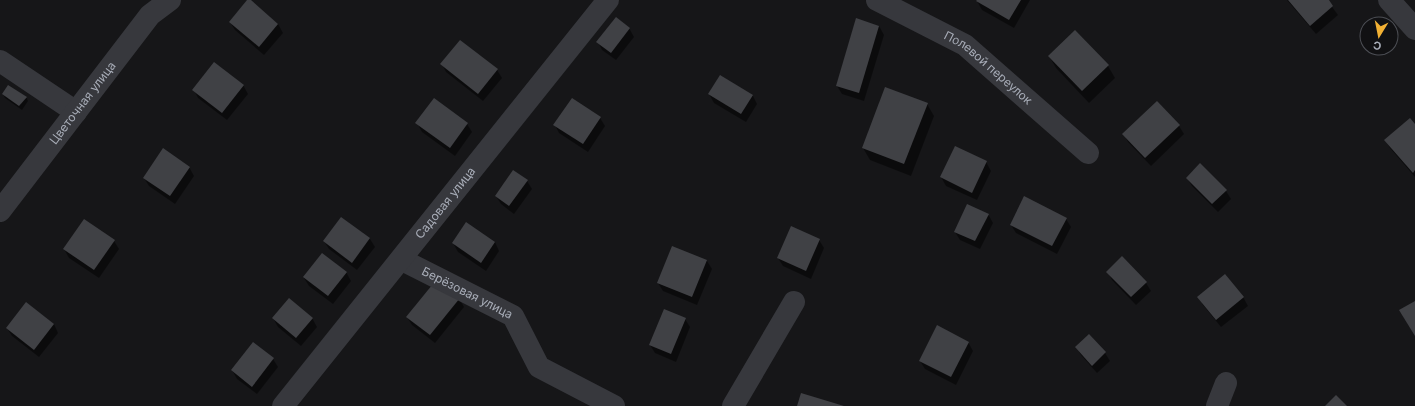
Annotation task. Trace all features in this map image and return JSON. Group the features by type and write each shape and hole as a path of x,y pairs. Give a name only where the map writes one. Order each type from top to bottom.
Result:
{"street":[{"name":"Цветочная улица","path":"0,211 150,15 170,0"},
{"name":"Садовая улица","path":"283,406 402,260 608,0"},
{"name":"Полевой переулок","path":"877,0 965,45 1088,153"},
{"path":"1389,0 1415,29"},
{"path":"0,61 76,112"},
{"name":"Берёзовая улица","path":"402,260 512,316 539,366 614,406"},
{"path":"733,406 794,302"},
{"path":"1217,406 1226,383"}],"building":[{"path":"247,0 251,0 278,24 259,47 229,22"},
{"path":"1021,0 1009,20 976,1"},
{"path":"1288,0 1329,0 1333,6 1310,26"},
{"path":"616,17 630,28 611,53 596,42"},
{"path":"856,18 879,26 859,93 836,86"},
{"path":"1075,30 1109,65 1082,91 1048,56"},
{"path":"460,40 498,69 478,94 440,64"},
{"path":"214,62 244,85 222,113 192,90"},
{"path":"720,75 753,95 741,114 708,94"},
{"path":"8,85 27,97 19,106 2,94"},
{"path":"885,87 928,103 904,164 862,148"},
{"path":"434,98 468,123 450,148 415,123"},
{"path":"572,98 601,117 583,144 553,125"},
{"path":"1157,101 1180,125 1145,158 1122,134"},
{"path":"1410,118 1415,124 1415,170 1413,173 1384,140"},
{"path":"955,146 987,161 972,193 940,177"},
{"path":"163,148 190,167 170,196 143,178"},
{"path":"1200,163 1227,190 1212,204 1186,178"},
{"path":"513,170 528,180 509,206 495,196"},
{"path":"1024,196 1067,218 1052,246 1010,225"},
{"path":"967,204 989,214 975,241 954,232"},
{"path":"341,217 370,238 352,263 323,241"},
{"path":"84,219 115,240 94,270 63,249"},
{"path":"466,222 495,242 481,263 452,243"},
{"path":"791,226 820,239 806,271 777,258"},
{"path":"672,246 707,260 692,297 657,283"},
{"path":"322,253 347,272 328,296 303,277"},
{"path":"1122,256 1147,282 1131,297 1106,272"},
{"path":"1225,274 1244,297 1216,320 1197,297"},
{"path":"437,279 460,298 430,335 406,317"},
{"path":"289,298 313,318 296,338 272,318"},
{"path":"1415,301 1415,336 1399,310"},
{"path":"26,302 54,324 34,350 6,328"},
{"path":"664,309 686,318 671,354 649,345"},
{"path":"937,325 969,342 951,377 919,361"},
{"path":"1089,334 1106,352 1092,366 1075,347"},
{"path":"253,342 274,358 252,387 231,370"},
{"path":"801,393 844,406 797,406"},
{"path":"1336,395 1347,406 1325,406"}]}
